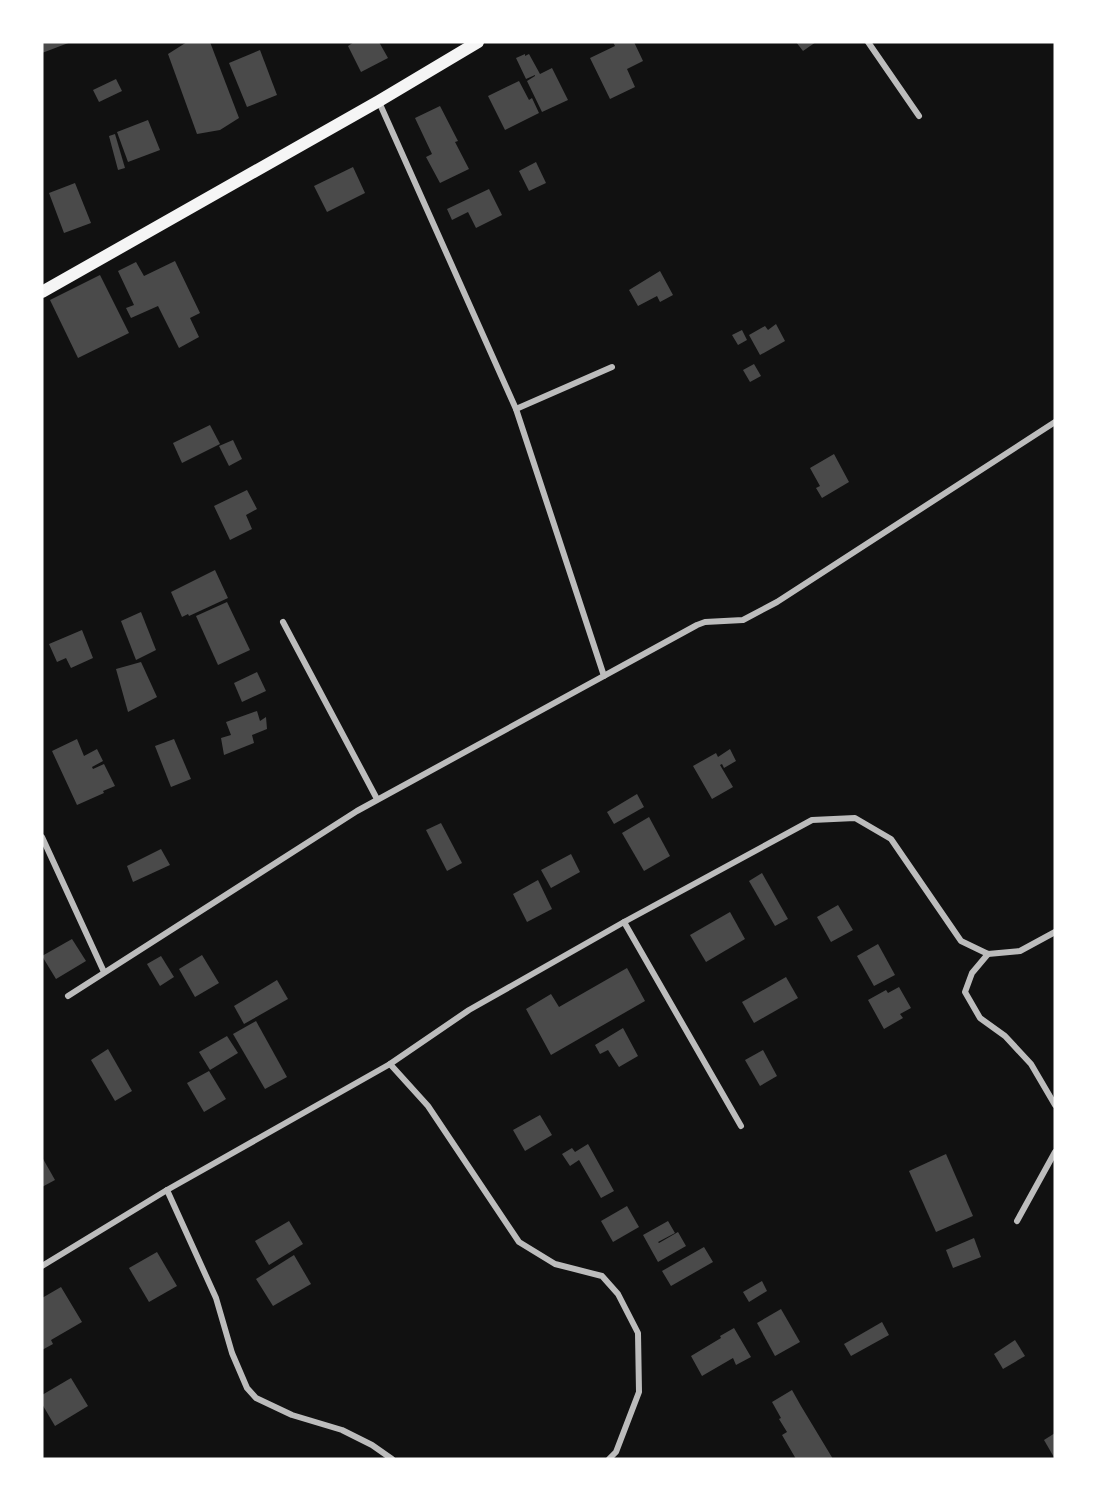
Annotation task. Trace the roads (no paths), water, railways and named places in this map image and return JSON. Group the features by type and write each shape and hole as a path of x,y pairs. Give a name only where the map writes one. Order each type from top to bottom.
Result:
{"main road":[{"path":"42,292 379,101 478,42"}],"street":[{"path":"868,42 919,116"},
{"path":"379,101 516,409 604,676"},
{"path":"516,409 612,367"},
{"path":"68,996 377,799 697,625 705,622 743,620 777,602 1055,422"},
{"path":"283,622 377,799"},
{"path":"42,1266 167,1190 390,1064 469,1010 624,922 812,820 855,818 891,838 962,941 988,954 1020,951 1055,932"},
{"path":"42,837 104,972"},
{"path":"624,922 741,1126"},
{"path":"988,954 972,973 965,992 980,1018 1005,1036 1031,1064 1055,1105"},
{"path":"390,1064 428,1106 519,1242 555,1264 602,1276 618,1294 638,1333 639,1392 616,1452 609,1459"},
{"path":"1017,1221 1055,1152"},
{"path":"167,1190 216,1298 232,1353 247,1388 256,1398 292,1415 342,1430 372,1445 392,1459"}]}
